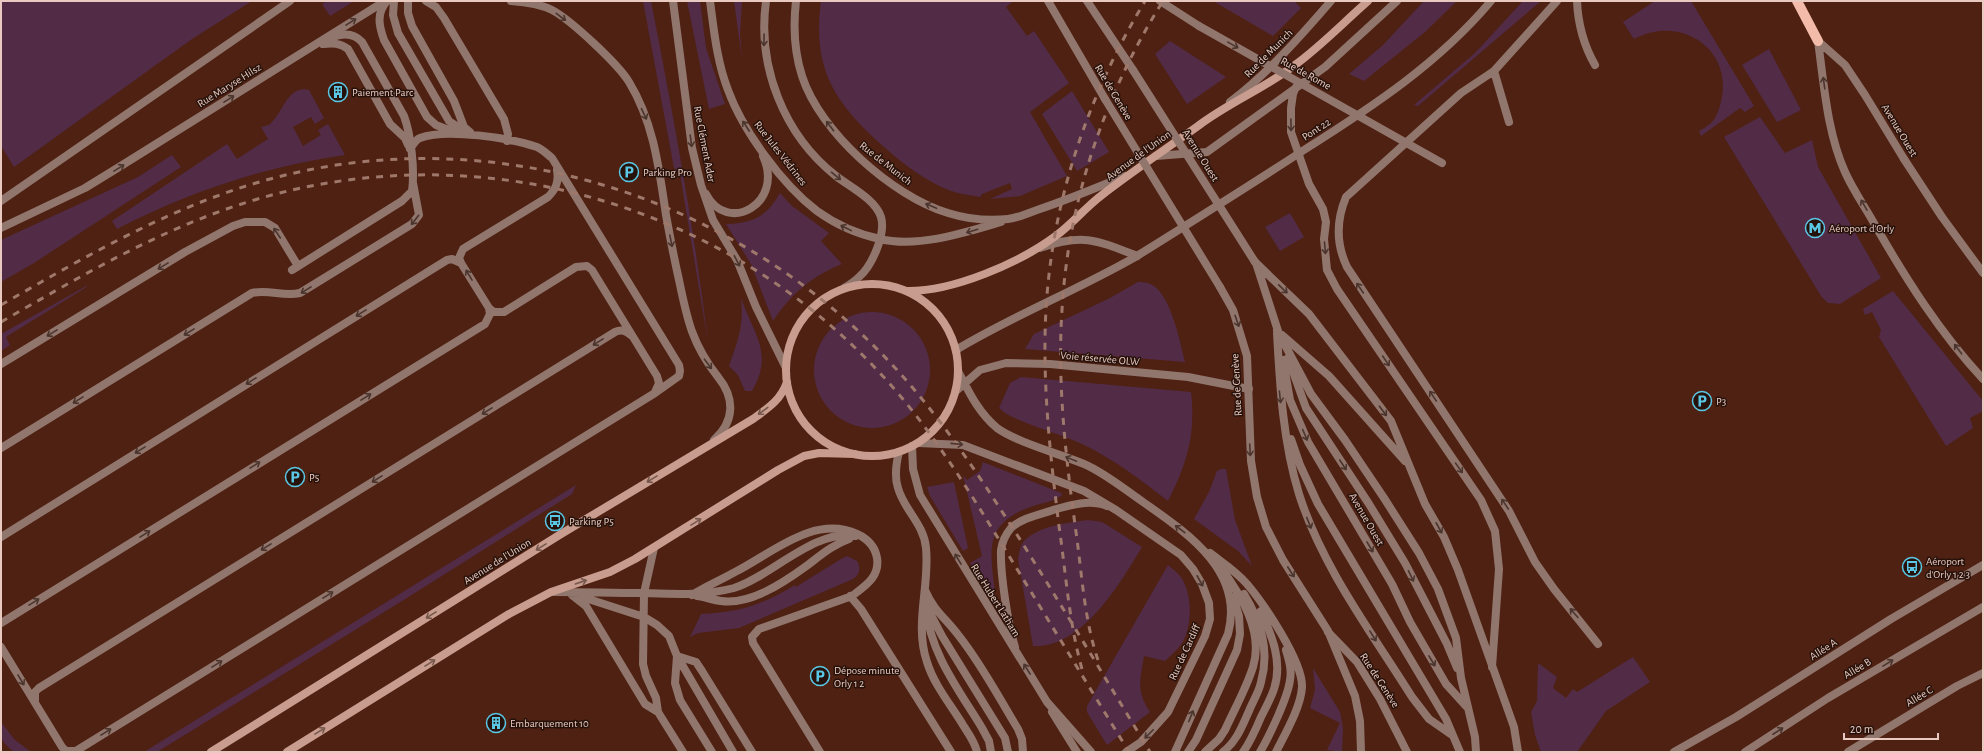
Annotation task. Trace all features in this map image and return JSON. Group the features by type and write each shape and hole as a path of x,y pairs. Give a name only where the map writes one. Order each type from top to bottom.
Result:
{"main road":[{"name":"Avenue Ouest","path":"1796,1 1818,41"}],"street":[{"path":"1,201 290,1"},
{"path":"408,1 408,13 412,26 454,101 464,127 474,135"},
{"name":"Rue Maryse Hilsz","path":"1,228 85,188 365,13 388,3 408,1"},
{"path":"426,1 436,7 444,18 504,119 508,134 507,141"},
{"path":"511,1 529,3 553,11 574,27 618,68 629,82 648,122 657,156 666,216 687,321 697,346 724,384 729,396 731,408 729,421 722,433 708,446"},
{"name":"Rue Clément Ader","path":"673,1 692,148 701,184 713,220 737,260 756,307 786,368"},
{"name":"Rue Jules Védrines","path":"710,1 719,57 728,89 739,116 759,147 790,185 816,210 848,230 880,240 897,241 930,240 967,233 1010,219"},
{"path":"766,1 764,47 770,77 781,108 817,159 872,203 880,216 882,226 880,240 872,259 860,277 844,288"},
{"name":"Rue de Munich","path":"796,1 795,44 802,76 814,102 829,126 848,148 883,178 916,200 948,213 978,219 1010,219 1068,199 1132,172"},
{"name":"Rue de Genève","path":"1048,1 1105,99 1233,310 1241,332 1247,356 1251,461 1257,497 1266,527 1283,560 1328,632 1357,662 1380,699 1407,752"},
{"name":"Avenue Ouest","path":"1087,1 1133,70 1255,262 1277,330 1306,408 1369,504 1405,563 1447,644 1461,678"},
{"name":"Rue de Rome","path":"1160,1 1200,26 1442,163"},
{"name":"Rue de Munich","path":"1215,113 1252,85 1331,1"},
{"name":"Avenue de l'Union","path":"855,454 833,446 813,432 798,414 791,399 787,382 786,368 789,350 796,330 808,312 825,298 844,288 865,284 880,285 906,291 921,291 948,287 983,274 1032,251 1057,235 1132,172 1215,113 1295,65 1368,1"},
{"path":"1156,156 1207,152 1325,67 1397,1"},
{"name":"Pont 22","path":"1137,256 1400,86 1451,43 1491,1"},
{"path":"1557,1 1494,72 1461,93 1346,197 1340,212 1338,229 1342,256 1347,267 1509,511 1535,562 1554,589 1598,644"},
{"path":"1577,1 1579,29 1585,47 1595,65"},
{"path":"388,3 398,33 441,109 449,121 460,130 474,135"},
{"path":"1,647 62,747 66,751 76,751 655,393 679,376 679,365 552,158 539,148 445,130 436,125 427,116 384,40 379,23 388,3"},
{"path":"1,448 252,293 268,290 291,295 300,293 412,224 419,214 413,183 407,123 362,42 357,36 350,34 340,35 310,48"},
{"path":"1818,41 1832,132 1845,172 1905,276 1940,327 1969,364 1983,379"},
{"name":"Avenue Ouest","path":"1818,41 1845,65 1942,217 1983,273"},
{"path":"310,48 322,44 333,43 342,45 348,49 390,124 405,138 410,149"},
{"path":"1494,72 1509,122"},
{"path":"1296,87 1293,94 1291,108 1291,132 1297,154 1309,184 1323,209 1326,222 1324,239 1327,270 1337,290 1481,500 1495,531 1499,569 1492,667"},
{"path":"410,149 414,142 420,138 452,134 474,135"},
{"path":"701,184 710,202 719,209 732,214 745,211 757,205 764,196 769,183 769,168 759,147"},
{"path":"557,166 558,178 555,190 548,197 463,249 460,253 461,263 489,308 494,312 504,312 576,267 582,265 588,266 592,270 657,376 659,383 655,393"},
{"path":"1,364 186,252 233,226 245,222 265,222 275,228 295,268 402,201 412,191 413,183"},
{"path":"1032,251 1059,242 1081,238 1100,242 1137,256"},
{"path":"956,350 985,332 1105,274 1137,256"},
{"path":"1,537 447,260 452,259 461,263"},
{"path":"1255,262 1309,314 1391,421 1425,504 1444,537 1458,570 1514,727 1518,752"},
{"name":"Avenue de l'Union","path":"287,752 509,614 551,592 610,572 654,548 778,470 804,456 819,453 877,456 899,452 915,444 935,429 943,420 956,391 958,371 956,350 949,332 938,314 923,300 906,291"},
{"path":"1,623 485,324 490,314 489,308"},
{"path":"35,702 34,697 38,688 614,332 620,330 626,331 632,336"},
{"path":"1277,330 1329,376 1410,466"},
{"name":"Avenue Ouest","path":"1277,330 1280,398 1290,462 1299,494 1310,524 1324,556 1412,698 1429,719 1452,735"},
{"name":"Avenue Ouest","path":"1277,330 1311,394 1354,453 1424,563 1438,590 1456,638 1461,678 1475,736 1476,752"},
{"name":"Avenue Ouest","path":"1277,330 1290,400 1308,442 1392,584 1410,622 1446,684 1467,707"},
{"name":"Voie réservée OLW","path":"956,391 964,382 980,370 1006,363 1050,364 1171,375 1231,384 1249,389"},
{"path":"958,371 972,399 985,417 999,429 1085,465 1099,473 1160,514 1232,570 1246,583 1277,629 1297,662 1302,675 1302,688 1299,701 1276,752"},
{"name":"Avenue de l'Union","path":"211,752 561,534 753,419 776,402 784,392 787,382"},
{"name":"Avenue Ouest","path":"1284,421 1300,465 1318,504 1446,719 1460,752"},
{"name":"Rue de Cardiff","path":"915,444 963,445 1084,491 1116,510 1181,555 1202,584 1210,603 1210,619 1205,636 1168,712 1141,742 1126,752"},
{"name":"Rue Hubert Latham","path":"915,444 913,469 920,495 1047,702 1091,752"},
{"path":"899,452 896,466 897,488 924,537 926,548 921,619 922,639 927,662 934,678 970,736 977,752"},
{"name":"Rue de Cardiff","path":"1017,654 1009,623 1002,564 1001,549 1004,537 1012,527 1023,520 1070,505 1090,503 1103,504 1116,510"},
{"path":"692,595 735,573 784,543 807,533 834,528 849,530 866,538 876,553 877,568 871,582 850,596 759,629 752,637 753,643 820,752"},
{"path":"692,595 732,588 747,583 810,547 832,538 847,535 866,538"},
{"path":"551,592 692,595 722,601 740,600 769,589 801,569 835,544 850,538 866,538"},
{"path":"1202,546 1234,585 1246,610 1253,630 1256,648 1253,667 1225,730 1219,739 1205,752"},
{"path":"654,548 644,593 643,664 646,676 656,698 658,712 683,752"},
{"path":"1175,752 1232,622 1231,603 1217,565"},
{"path":"1188,752 1196,740 1237,650 1240,634 1239,616 1231,590 1217,565"},
{"path":"1217,565 1237,584 1252,606 1262,633 1266,657 1261,684 1238,736 1223,752"},
{"name":"Allée A","path":"1674,752 1736,717 1898,614 1983,566"},
{"path":"1243,752 1250,742 1274,689 1277,674 1276,654 1271,633 1246,583"},
{"path":"924,589 927,624 936,650 986,734 991,752"},
{"path":"924,589 930,612 942,636 1005,738 1008,752"},
{"path":"924,589 931,605 959,635 1008,712 1022,739 1023,752"},
{"path":"568,592 644,617 657,625 669,636 677,656 733,752"},
{"path":"568,592 586,606 645,704 658,712"},
{"path":"850,596 861,609 951,752"},
{"name":"Allée B","path":"1745,752 1828,698 1983,607"},
{"path":"1260,752 1286,695 1290,680 1290,665 1277,629"},
{"path":"1328,632 1355,696 1360,721 1361,752"},
{"path":"677,656 675,684 680,700 712,752"},
{"path":"677,656 692,660 702,671 752,752"},
{"name":"Allée C","path":"1848,752 1957,686 1983,673"},
{"path":"1047,702 1077,752"}],"shaded area":[{"path":"1,1 252,1 192,39 14,167 1,146"},
{"path":"327,1 354,1 330,16 322,4"},
{"path":"643,1 651,1 690,213 708,342 680,174 674,168"},
{"path":"687,1 700,1 706,48 725,104 709,109"},
{"path":"734,1 742,1 740,34 742,60"},
{"path":"821,1 1011,1 1012,2 1006,7 1027,36 1034,31 1069,83 1030,112 1067,176 1020,196 990,199 1012,189 1010,183 982,194 980,197 962,194 941,187 906,166 851,115 839,99 830,82 824,65 820,46 819,25"},
{"path":"1213,1 1294,1 1301,8 1273,36"},
{"path":"1424,1 1457,1 1425,32 1364,81 1349,74 1382,46"},
{"path":"1523,1 1541,1 1418,106 1414,105 1475,53"},
{"path":"1655,1 1691,1 1754,106 1745,112 1740,108 1701,136 1699,131 1711,123 1718,113 1723,82 1719,65 1711,52 1699,41 1685,34 1668,31 1651,32 1634,39 1623,22"},
{"path":"1170,41 1226,77 1187,104 1155,54"},
{"path":"1769,49 1801,110 1777,122 1742,65"},
{"path":"304,89 309,90 324,118 315,124 311,117 293,127 303,146 321,135 318,130 328,124 345,155 285,166 228,182 172,203 117,229 112,221 227,144 237,159 268,139 261,127 271,123 276,118 285,102 293,93"},
{"path":"1072,91 1109,152 1077,171 1042,114"},
{"path":"1760,117 1785,153 1812,140 1818,167 1881,278 1840,304 1828,303 1821,296 1724,137"},
{"path":"172,155 181,167 34,263 1,282 1,240 138,177"},
{"path":"780,193 792,206 829,233 821,241 842,264 821,274 803,287 787,302 773,321 751,264 726,224 744,222 758,217 770,208"},
{"path":"1290,213 1304,237 1280,251 1265,227"},
{"path":"1138,282 1148,283 1156,287 1168,305 1177,330 1185,362 1025,349 1034,334 1110,298"},
{"path":"88,285 6,337 10,345 1,351 1,334"},
{"path":"1893,291 1983,401 1983,411 1970,418 1973,428 1946,446 1879,337 1881,330 1872,312 1865,315 1863,309"},
{"path":"741,298 760,344 762,355 758,378 752,391 745,391 738,375 729,366 738,340 741,325"},
{"path":"872,312 894,316 913,329 926,348 930,370 926,392 913,411 894,424 872,428 850,424 831,411 818,392 814,370 818,348 831,329 850,316"},
{"path":"1021,377 1191,392 1191,435 1185,461 1168,501 1128,471 1106,457 1084,445 1015,418 999,408 1010,383"},
{"path":"983,462 1061,493 1062,495 1053,500 1017,513 1005,521 998,530 993,540 992,551 995,593 990,595 970,563 982,556 963,475 967,480 980,471"},
{"path":"1226,469 1235,520 1252,566 1238,551 1194,519 1209,492 1217,471"},
{"path":"954,482 968,548 963,551 930,496 927,487"},
{"path":"576,485 572,494 402,601 157,752 144,752"},
{"path":"1088,520 1102,522 1142,547 1123,578 1111,594 1098,611 1083,625 1068,637 1051,644 1033,646 1018,559 1022,545 1024,541 1038,531 1063,524"},
{"path":"847,556 857,561 859,566 859,571 853,579 739,628 698,633 690,637 701,614 739,609 772,598 795,585 796,587"},
{"path":"1168,565 1180,576 1187,591 1190,611 1184,639 1175,652 1165,661 1144,656 1140,685 1143,698 1150,712 1107,745 1087,712 1087,706"},
{"path":"1633,657 1650,682 1606,711 1577,752 1541,752 1535,735 1531,712 1537,701 1538,663 1557,677 1553,688 1566,698 1573,689 1577,692"},
{"path":"1313,668 1340,712 1343,728 1342,752 1327,750 1340,723 1310,708 1315,690"},
{"path":"1,722 15,740 31,752 14,752 6,745 1,736"}],"railway":[{"path":"1082,669 1068,598 1049,435 1045,375 1048,284 1060,209 1069,173 1081,137 1109,67 1145,1"},
{"path":"1098,660 1093,644 1084,596 1063,421 1061,338 1066,269 1072,229 1081,189 1107,110 1142,36 1163,1"},
{"path":"1,305 125,236 189,207 256,183 346,164 437,159 526,167 614,188 697,222 776,266 848,322 912,387 956,443 995,501 1054,594 1150,752"},
{"path":"1,322 61,287 123,254 186,225 251,201 340,181 430,175 519,182 606,202 689,234 767,277 838,332 902,398 944,453 1129,752"}],"place":[{"name":"Paiement Parc","path":"338,92"},
{"name":"Parking Pro","path":"629,172"},
{"name":"Aéroport d'Orly","path":"1815,228"},
{"name":"P3","path":"1702,401"},
{"name":"P5","path":"295,477"},
{"name":"Parking P5","path":"555,521"},
{"name":"Aéroport d'Orly 1 2 3","path":"1912,567"},
{"name":"Dépose minute Orly 1 2","path":"820,676"},
{"name":"Embarquement 10","path":"496,723"}]}
